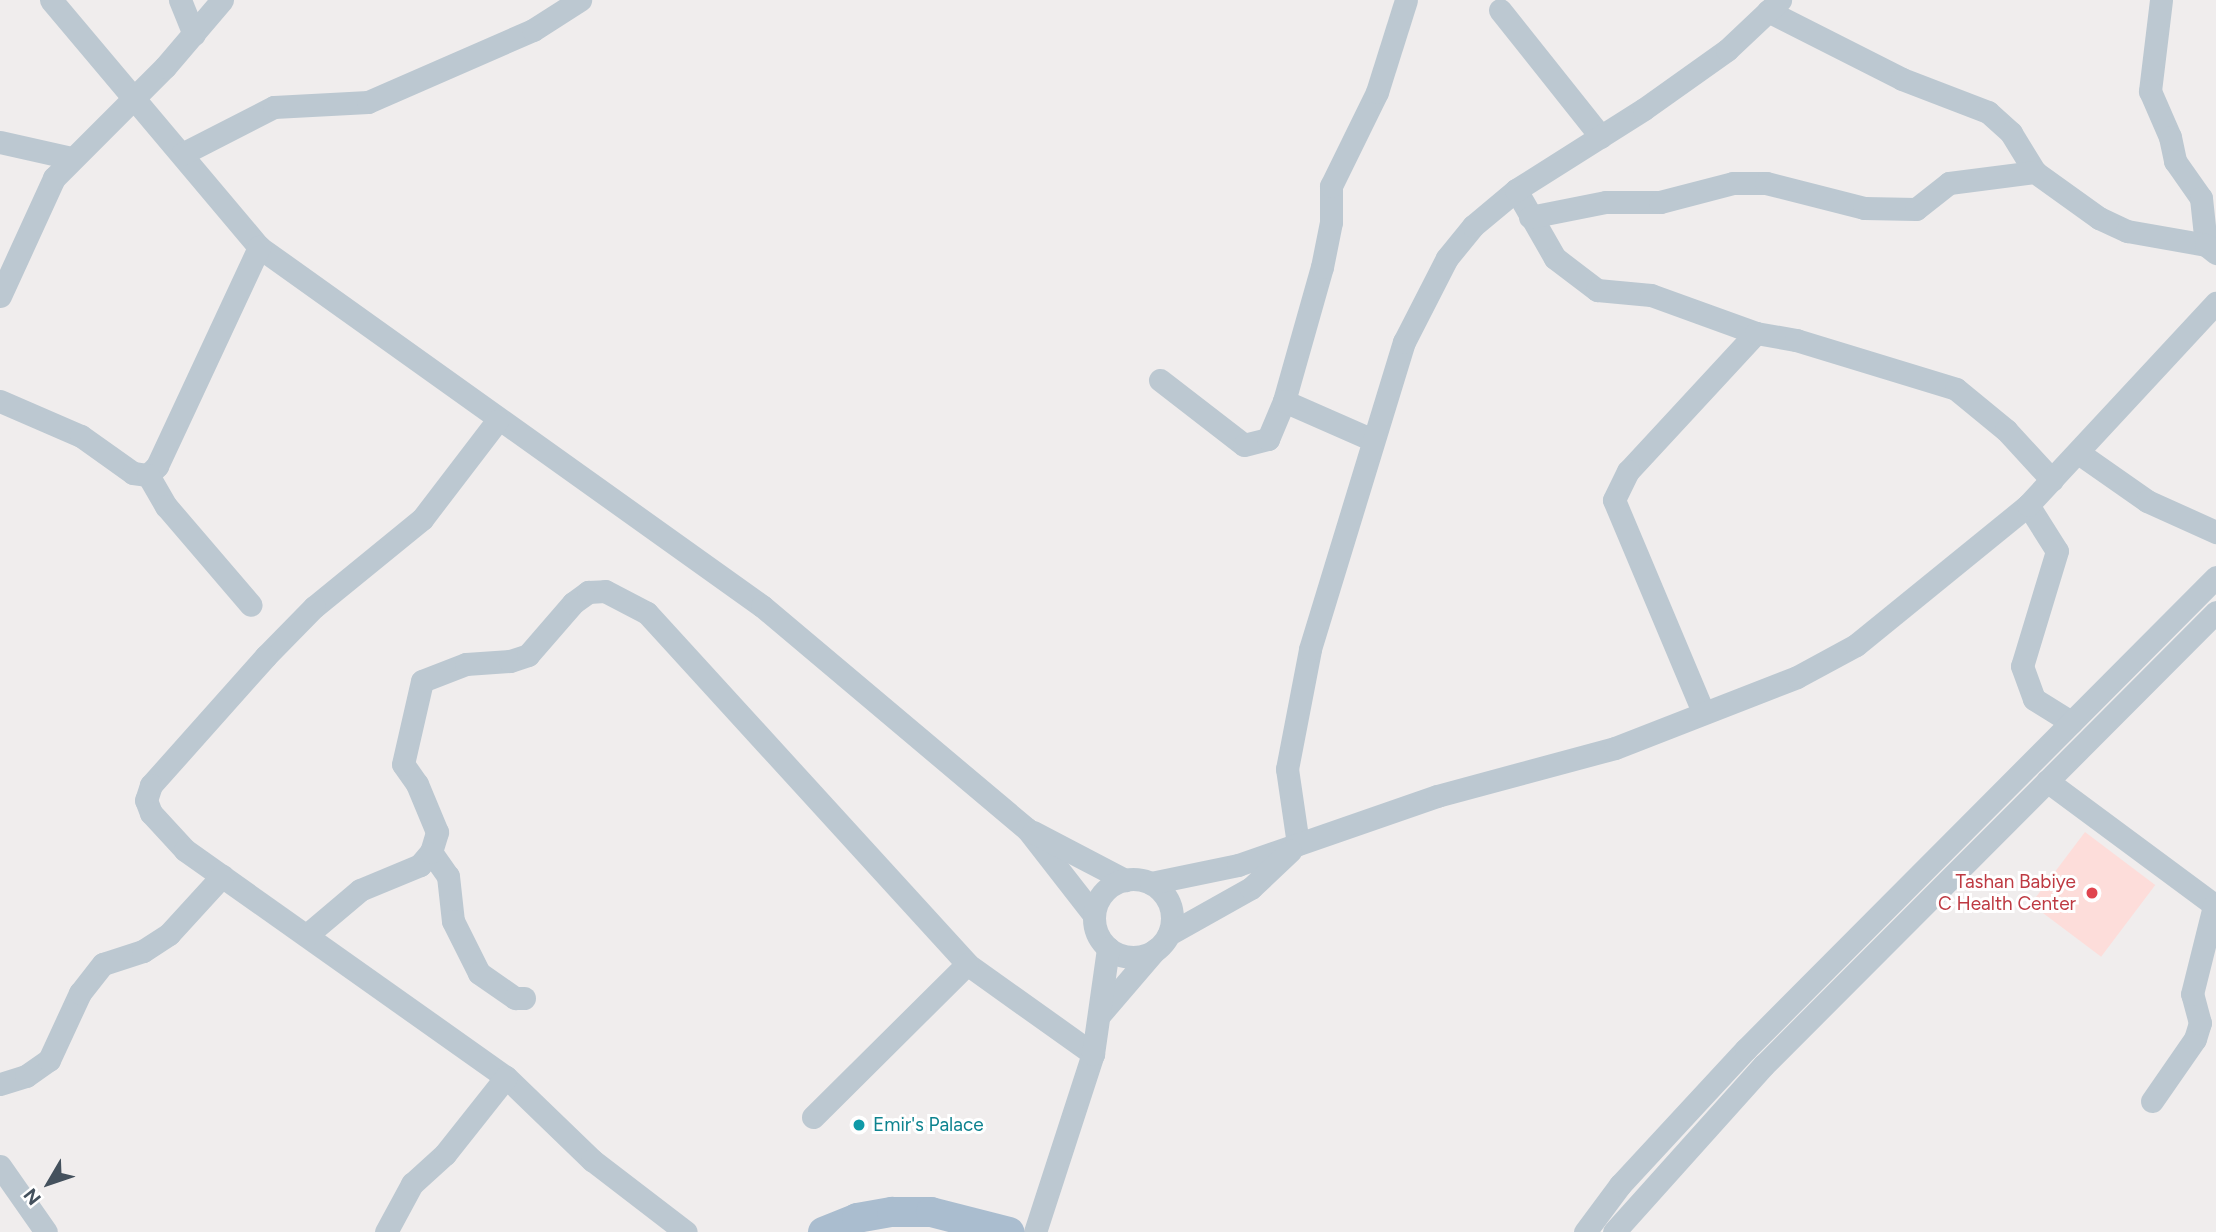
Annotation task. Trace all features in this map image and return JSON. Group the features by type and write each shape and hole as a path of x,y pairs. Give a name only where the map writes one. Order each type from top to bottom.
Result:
{"main road":[{"path":"823,1232 857,1218 918,1212 974,1220 1009,1232"}],"street":[{"path":"51,0 259,247 497,421 762,606 1027,829 1094,915 1100,938 1108,948 1128,957 1162,942 1251,888 1298,844"},
{"path":"180,0 194,34"},
{"path":"0,296 54,178 71,158 134,100 222,0"},
{"path":"183,154 274,107 368,102 533,30 580,0"},
{"path":"1160,380 1244,445 1268,439 1284,401 1322,267 1331,222 1331,186 1377,92 1406,0"},
{"path":"1298,844 1287,769 1293,723 1310,649 1404,342 1447,258 1473,226 1516,190 1601,137 1727,50 1774,5 1853,56 1988,113 2011,134 2035,172 2099,218 2127,231 2211,249 2202,198 2175,162 2170,137 2150,91 2161,0"},
{"path":"1500,10 1601,137"},
{"path":"0,142 71,158"},
{"path":"1530,217 1606,202 1660,202 1733,183 1766,183 1864,208 1916,209 1949,183 2035,172"},
{"path":"1516,190 1555,258 1597,290 1651,295 1756,333 1796,340 1956,389 2006,429 2052,480"},
{"path":"148,475 157,466 259,247"},
{"path":"1027,829 1125,880 1151,883 1238,865 1437,796 1615,748 1797,677 1856,645 2028,505 2080,454 2216,303"},
{"path":"1703,712 1614,500 1628,471 1756,333"},
{"path":"0,401 81,436 133,473 148,475"},
{"path":"1284,401 1373,440"},
{"path":"497,421 422,519 314,607 151,785 146,800 150,813 185,850 308,934 506,1076 592,1160 686,1232"},
{"path":"2080,454 2147,501 2216,532"},
{"path":"148,475 166,506 251,605"},
{"path":"2028,505 2057,551 2022,666 2034,699 2071,722"},
{"path":"1585,1232 1620,1185 1746,1049 2216,577"},
{"path":"308,934 360,890 420,865 431,852 437,832 417,784 403,764 422,681 466,663 510,661 528,655 573,603 588,592 605,591 647,613 967,964 1093,1054"},
{"path":"1614,1232 1764,1065 2216,612"},
{"path":"2047,781 2215,906 2192,994 2200,1023 2195,1039 2152,1101"},
{"path":"431,852 448,876 453,921 479,973 515,998 524,998"},
{"path":"0,1084 26,1076 49,1059 80,993 103,964 143,951 169,933 222,876"},
{"path":"1094,915 1103,892 1125,880"},
{"path":"1101,1013 1162,942 1168,902 1151,883"},
{"path":"1035,1232 1093,1054 1101,1013 1108,948"},
{"path":"813,1117 967,964"},
{"path":"386,1232 412,1184 445,1154 506,1076"},
{"path":"0,1166 46,1232"}],"shaded area":[{"name":"Tashan Babiye C Health Center","path":"2085,832 2155,885 2101,957 2031,904"}],"place":[{"name":"Tashan Babiye C Health Center","path":"2092,893"},
{"name":"Emir's Palace","path":"859,1125"}]}
